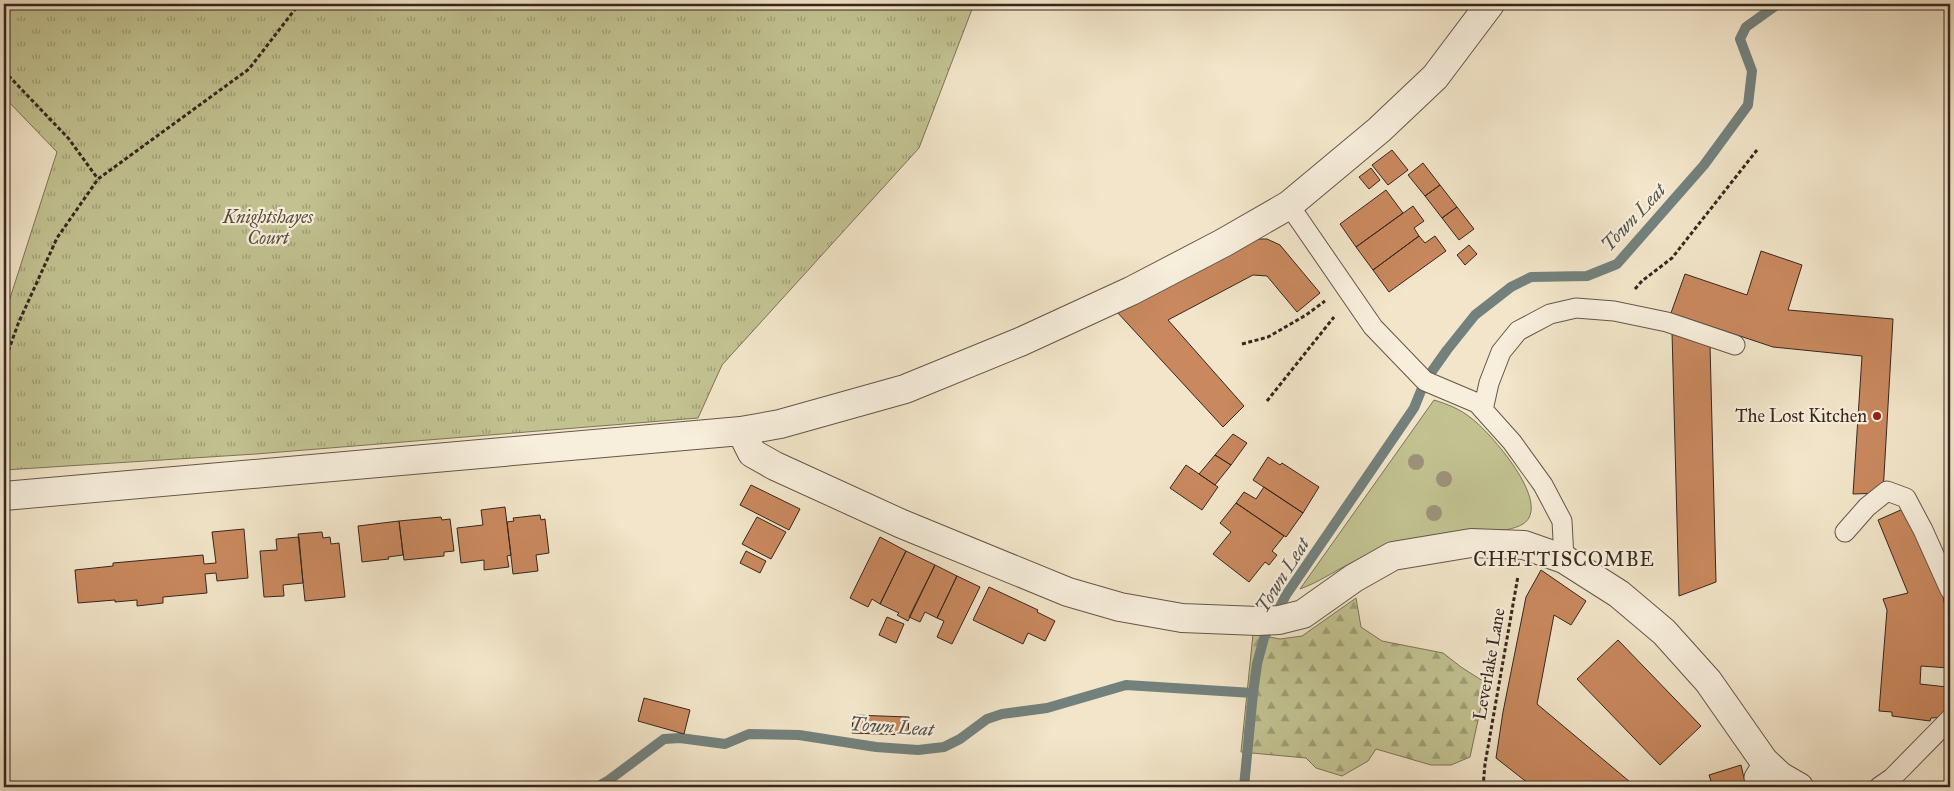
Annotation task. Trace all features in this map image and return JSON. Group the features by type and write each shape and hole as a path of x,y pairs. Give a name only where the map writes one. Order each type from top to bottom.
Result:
{"street":[{"path":"4,496 740,431 780,424 905,389 1020,342 1131,291 1223,243 1289,205 1379,130 1435,77 1490,4"},
{"path":"740,431 752,452 775,466 902,524 1068,592 1120,607 1182,618 1258,622 1279,620 1303,614 1354,578 1393,556 1471,542 1524,546 1564,560 1618,594 1664,632 1708,681 1764,761 1780,776 1799,787"}],"lane":[{"path":"1289,205 1373,327 1425,381 1477,402 1512,442 1547,493 1562,521 1564,560"},
{"path":"1483,410 1489,383 1501,352 1518,331 1550,314 1576,308 1614,311 1667,322 1735,345"},
{"path":"1845,532 1867,507 1887,491 1906,498 1931,546 1950,590"},
{"path":"1879,787 1892,778 1950,719"},
{"path":"1756,787 1754,777 1764,761"}],"path":[{"path":"4,363 18,324 57,238 98,179 249,68 299,4"},
{"path":"4,71 69,139 98,179"},
{"path":"1614,311 1642,281 1672,258 1757,150"},
{"path":"1242,344 1268,337 1349,292"},
{"path":"1267,401 1339,311 1349,292"},
{"name":"Leverlake Lane","path":"1483,787 1485,764 1524,546"}],"green space":[{"name":"Knightshayes Court","path":"4,4 974,4 919,148 722,365 698,418 256,454 4,470 4,317 57,152 4,97"},
{"path":"1434,400 1467,415 1480,425 1504,452 1525,485 1530,501 1530,514 1523,524 1507,529 1442,534 1389,546 1300,589"},
{"path":"1356,598 1361,627 1382,641 1443,653 1486,683 1470,757 1451,765 1431,765 1376,749 1368,761 1342,776 1316,768 1306,758 1241,752 1253,634 1280,639 1302,636"}],"building":[{"path":"1392,150 1408,170 1388,185 1372,165"},
{"path":"1423,163 1440,185 1425,196 1408,175"},
{"path":"1371,168 1380,180 1369,189 1359,177"},
{"path":"1440,185 1457,207 1442,218 1425,196"},
{"path":"1386,190 1403,213 1356,247 1340,224"},
{"path":"1413,206 1424,221 1414,228 1419,236 1373,270 1356,247"},
{"path":"1457,207 1474,229 1459,240 1442,218"},
{"path":"1419,236 1425,243 1435,236 1446,251 1389,292 1373,270"},
{"path":"1257,239 1267,239 1280,245 1320,293 1297,312 1267,276 1253,275 1168,320 1244,406 1223,427 1117,312"},
{"path":"1469,245 1477,254 1465,265 1457,255"},
{"path":"1761,251 1802,265 1788,310 1893,319 1883,493 1853,494 1862,356 1773,347 1671,313 1685,274 1747,295"},
{"path":"1672,332 1710,345 1716,582 1679,596"},
{"path":"1233,434 1247,443 1231,465 1215,455"},
{"path":"1215,455 1231,465 1215,485 1199,474"},
{"path":"1268,457 1280,465 1282,463 1319,487 1303,513 1253,480"},
{"path":"1186,465 1218,487 1202,510 1170,488"},
{"path":"751,485 800,509 789,530 740,505"},
{"path":"1264,487 1303,513 1286,537 1236,503 1244,492 1256,499"},
{"path":"1236,503 1284,536 1272,551 1277,555 1269,565 1265,562 1249,582 1213,554 1231,532 1220,523"},
{"path":"505,507 511,555 507,556 509,567 484,570 484,560 461,563 457,528 483,525 481,510"},
{"path":"1903,509 1943,596 1947,618 1950,618 1949,668 1921,666 1920,684 1947,687 1945,717 1931,718 1930,721 1892,716 1892,712 1879,711 1887,610 1883,599 1908,593 1878,520"},
{"path":"540,515 541,520 545,519 549,553 536,555 538,571 513,574 507,522 514,521 513,518"},
{"path":"441,517 442,520 450,519 454,551 444,552 444,556 404,560 399,521"},
{"path":"757,517 786,532 771,559 742,544"},
{"path":"399,521 403,555 388,557 389,559 362,562 358,526"},
{"path":"244,529 248,578 217,581 216,573 205,574 207,593 163,597 163,603 137,606 137,600 115,602 115,600 78,603 75,570 113,566 113,563 203,555 204,564 216,563 212,532"},
{"path":"322,532 323,538 330,537 331,544 339,543 345,597 305,601 298,534"},
{"path":"299,537 303,583 283,585 284,596 264,597 260,551 277,550 276,539"},
{"path":"880,537 906,551 880,604 872,599 868,607 850,598"},
{"path":"746,551 766,561 760,573 740,563"},
{"path":"906,551 935,565 908,621 897,615 899,613 880,604"},
{"path":"935,565 957,576 937,618 925,612 920,622 909,617"},
{"path":"1541,570 1586,601 1571,625 1554,615 1537,704 1636,787 1533,787 1496,758 1503,712 1526,597"},
{"path":"957,576 980,587 952,644 937,637 944,621 937,618"},
{"path":"989,587 1038,610 1037,612 1055,621 1045,641 1028,633 1023,644 973,620"},
{"path":"887,617 904,624 896,643 879,635"},
{"path":"1618,640 1701,726 1660,765 1577,679"},
{"path":"644,698 690,710 684,734 638,721"},
{"path":"853,715 909,717 908,735 852,733"},
{"path":"1741,765 1746,787 1713,787 1709,775"}],"waterway":[{"name":"Town Leat","path":"1244,787 1253,693 1257,664 1264,638 1286,595 1414,408 1425,381 1475,315 1511,287 1531,277 1587,276 1617,264 1704,165 1748,105 1752,71 1740,39 1746,27 1778,4"},
{"name":"Town Leat","path":"597,787 664,739 680,738 725,744 749,734 799,735 876,747 918,750 944,747 960,739 987,719 1002,714 1047,708 1126,685 1253,693"}],"place":[{"name":"The Lost Kitchen","path":"1877,416"}],"district":[{"name":"CHETTISCOMBE","path":"1564,559"}]}
